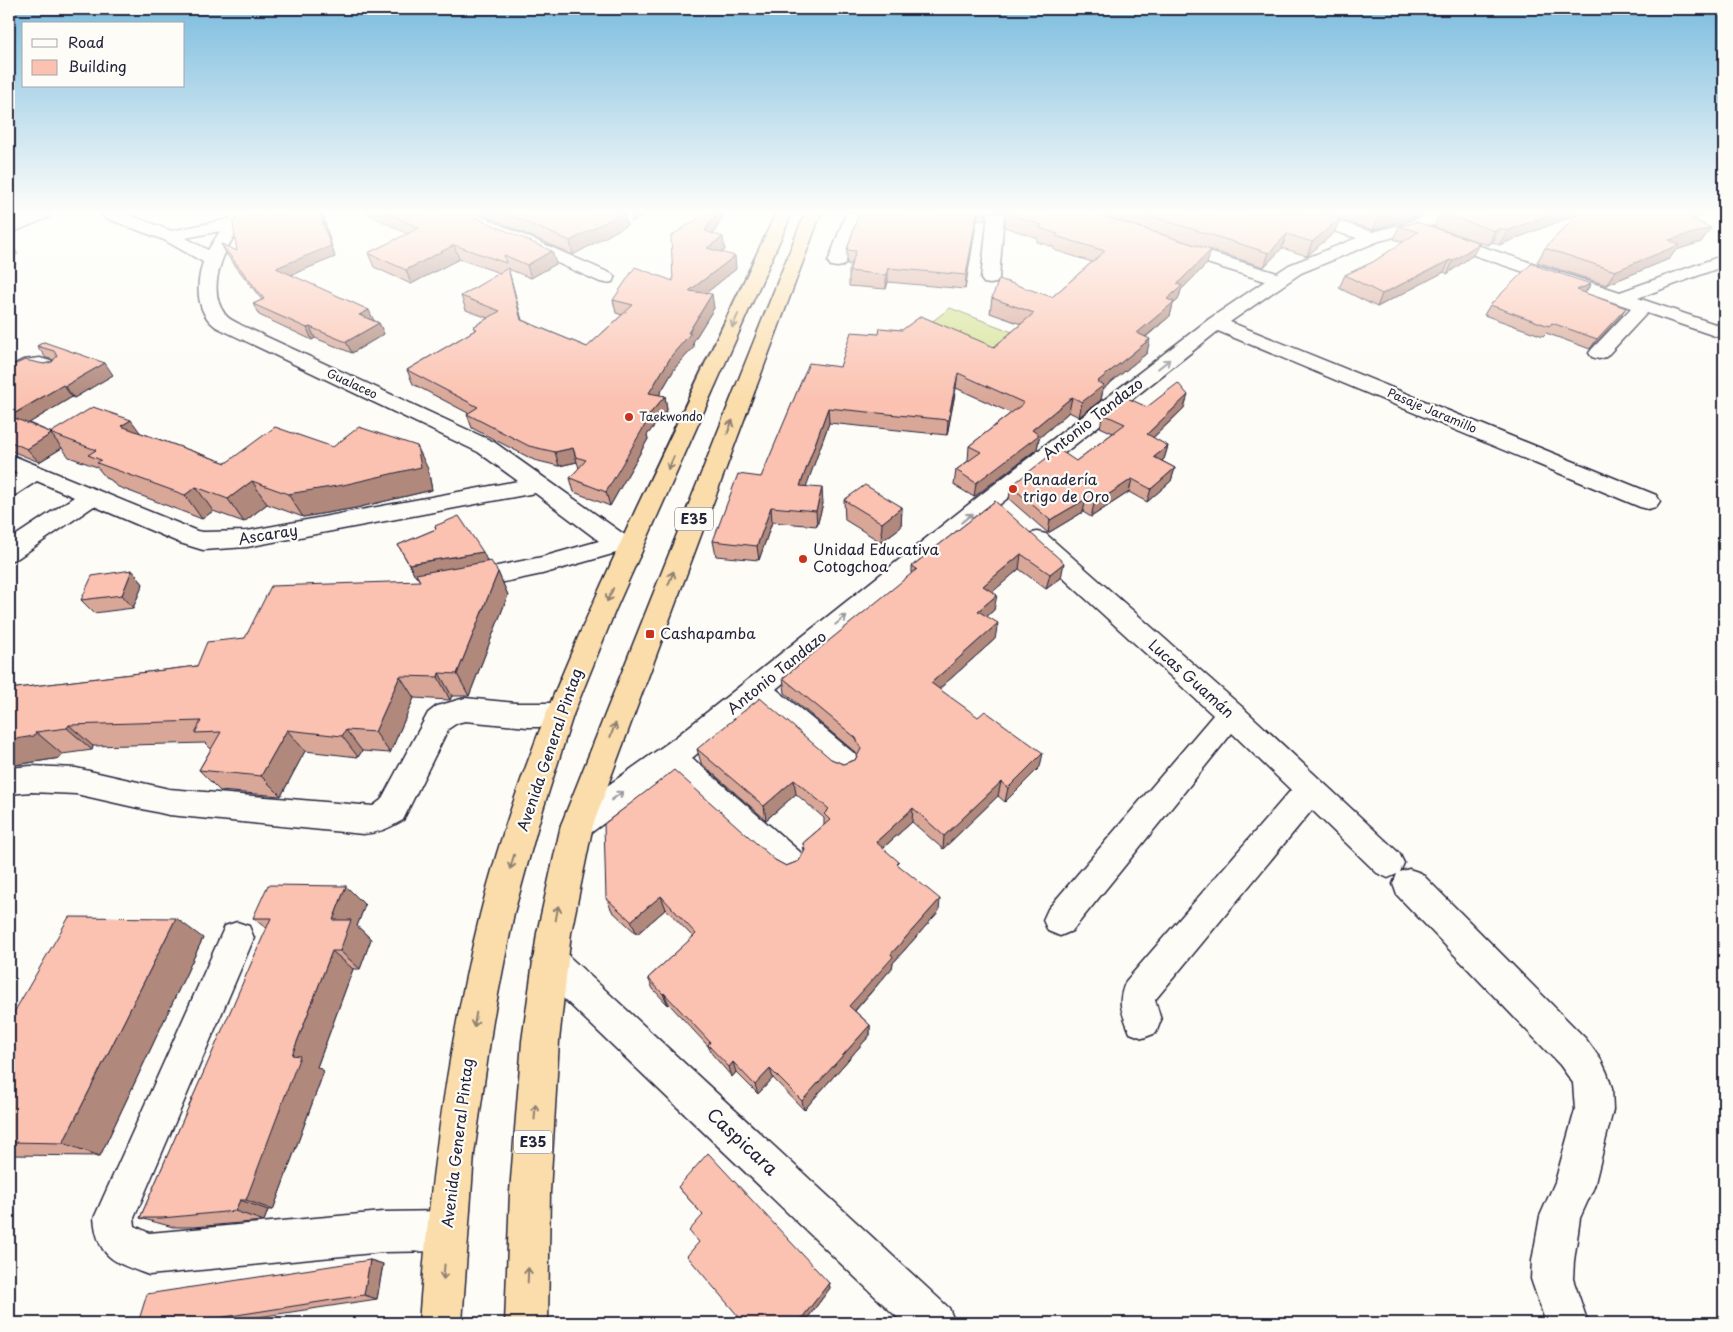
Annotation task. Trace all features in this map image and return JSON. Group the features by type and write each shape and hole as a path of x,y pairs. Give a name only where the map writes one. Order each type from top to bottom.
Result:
{"highway":[{"name":"Avenida General Pintag","path":"440,1323 446,1231 454,1154 475,1020 495,923 523,822 559,715 602,611 625,547 754,275"},
{"name":"E35","path":"526,1323 531,1163 539,1044 549,961 566,868 577,825 789,275"}],"street":[{"name":"Gualaceo","path":"208,275 206,282 207,295 218,319 234,329 486,447 625,547"},
{"path":"600,275 606,278"},
{"path":"1265,275 1280,280"},
{"name":"Antonio Tandazo","path":"577,825 671,757 991,499 1216,323 1287,275"},
{"path":"1554,275 1724,333"},
{"path":"1621,298 1683,275"},
{"path":"1599,353 1643,306"},
{"name":"Pasaje Jaramillo","path":"1216,323 1648,501"},
{"path":"9,375 33,363 40,363 54,368"},
{"name":"Ascaray","path":"9,461 204,541 226,541 353,521 539,485"},
{"path":"9,489 35,472"},
{"path":"9,552 93,496"},
{"name":"Lucas Guamán","path":"991,499 1231,714 1398,873 1573,1052 1588,1072 1593,1088 1594,1110 1574,1187 1560,1216 1552,1279 1567,1323"},
{"path":"443,585 542,567 625,547"},
{"path":"756,689 844,763"},
{"path":"9,781 30,779 76,781 169,802 363,820 378,818 392,810 438,720 447,712 464,709 515,715 559,715"},
{"path":"1060,920 1231,714"},
{"path":"671,757 789,862"},
{"path":"1143,1020 1138,1003 1138,993 1310,790"},
{"path":"237,938 114,1218 115,1233 124,1245 149,1254 383,1232 446,1231"},
{"name":"Caspicara","path":"549,961 934,1323"}],"green space":[{"path":"950,308 1020,335 992,358 922,329"}],"building":[{"path":"245,275 292,275 369,310 359,315 379,323 346,342 310,327 307,328 253,304 264,299"},
{"path":"496,275 510,275 521,320 587,347 633,305 613,300 630,275 657,275 673,281 673,275 710,275 689,291 712,294 688,333 691,333 672,355 649,393 665,396 641,424 645,425 606,492 570,478 586,460 576,457 573,448 555,452 529,446 467,414 478,407 407,370 477,329 473,327 500,311 461,296"},
{"path":"1077,275 1186,275 1177,284 1182,286 1167,299 1174,302 1137,333 1150,339 1097,382 1104,385 1082,402 1072,397 1032,430 1039,435 976,483 956,470 981,452 969,446 1024,403 958,373 948,420 828,408 800,486 822,488 816,511 771,507 757,546 713,541 738,474 761,477 809,363 840,367 851,332 879,334 880,328 902,330 921,316 994,347 1034,313 992,298 999,279 1052,297"},
{"path":"1345,275 1420,275 1382,294"},
{"path":"1520,275 1564,275 1591,284 1577,290 1626,308 1597,339 1552,323 1549,326 1490,305"},
{"path":"44,342 105,363 9,416 9,367 25,360 44,364 52,362 57,356 54,351 37,346"},
{"path":"1178,383 1188,395 1147,434 1168,446 1154,457 1175,468 1151,489 1132,479 1094,504 1086,499 1050,520 1011,486 1058,449 1076,461 1125,424 1103,414 1125,397 1147,407"},
{"path":"93,407 131,420 121,426 226,463 275,427 333,447 359,427 417,446 421,467 343,485 288,494 252,481 228,499 196,487 185,495 97,463 101,460 88,455 96,450 50,433"},
{"path":"9,416 52,433 27,449 9,441"},
{"path":"865,485 902,507 882,523 844,500"},
{"path":"995,501 1064,563 1050,574 1021,554 983,586 997,595 978,611 998,623 931,683 978,717 985,711 1043,753 1008,788 1001,782 944,836 913,808 876,842 899,862 897,864 940,899 891,954 893,957 849,1006 870,1025 802,1101 770,1069 755,1085 733,1062 729,1067 708,1045 710,1042 648,978 696,934 661,896 631,921 606,898 604,824 674,770 775,860 786,866 799,861 805,850 803,843 830,820 824,814 829,809 794,780 764,806 697,749 760,698 831,759 843,764 855,760 861,749 856,738 783,678 917,569 912,566"},
{"path":"459,516 483,552 409,564 398,545 436,529 435,526"},
{"path":"491,561 498,572 457,674 439,673 438,677 400,676 375,732 346,730 342,736 287,730 261,776 199,770 221,732 195,733 201,721 69,725 67,728 36,732 34,736 9,740 9,689 197,666 207,642 245,638 271,586 420,581 416,574"},
{"path":"132,570 122,595 81,600 92,576"},
{"path":"268,885 346,886 333,920 351,920 340,951 332,951 292,1055 300,1056 246,1200 240,1200 235,1211 162,1218 140,1218 271,918 253,918"},
{"path":"69,917 176,918 63,1143 9,1142 9,1021"},
{"path":"708,1153 829,1283 798,1323 744,1323 687,1256 699,1242 689,1231 703,1215 678,1187"},
{"path":"370,1260 364,1295 186,1323 138,1323 147,1294"}],"place":[{"name":"Taekwondo","path":"629,417"},
{"name":"Panadería trigo de Oro","path":"1013,489"},
{"name":"Unidad Educativa Cotogchoa","path":"803,559"},
{"name":"Cashapamba","path":"650,634"}]}
